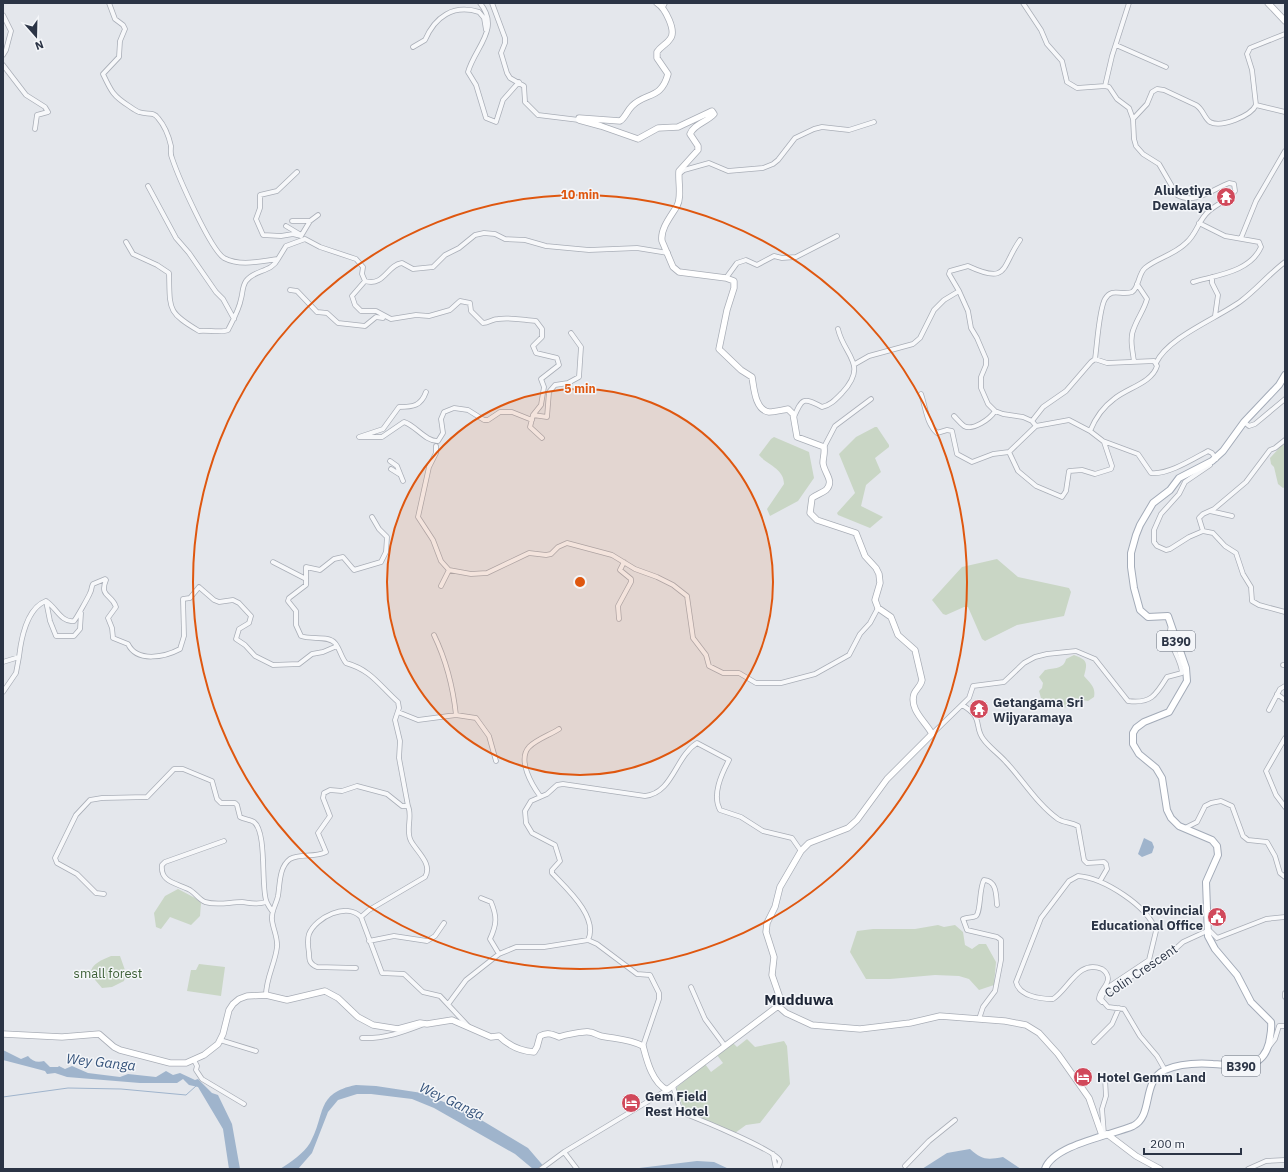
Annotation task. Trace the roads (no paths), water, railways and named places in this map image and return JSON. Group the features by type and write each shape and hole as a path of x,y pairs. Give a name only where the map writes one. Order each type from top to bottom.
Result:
{"main road":[{"name":"B390","path":"1165,1070 1198,1064 1245,1066 1256,1062 1264,1056 1268,1048 1272,1032 1271,1022 1250,1002 1237,974 1214,949 1207,931 1206,882 1218,855 1218,849 1212,840 1179,826 1171,818 1167,810 1162,778 1156,768 1139,754 1132,740 1133,733 1139,725 1164,714 1172,708 1186,681 1186,668 1170,618 1166,615 1148,617 1140,610 1134,588 1131,553 1136,535 1150,507 1170,490 1179,478 1216,457 1236,434 1244,422 1279,385 1285,375"},
{"path":"1045,1169 1050,1162 1066,1150 1104,1134 1133,1126 1140,1121 1146,1109 1148,1092 1156,1078 1165,1070"}],"street":[{"path":"109,3 114,18 123,25 125,29 120,41 119,57 103,74 112,95 139,112 153,114 158,118 171,145 171,156 193,207 203,228 224,258 250,264 278,259"},
{"path":"480,3 486,11 489,24 487,33 468,72 476,85 486,118 496,122 503,100 519,82"},
{"path":"492,3 505,38 505,44 501,53 507,72 510,78 524,86 525,102 538,115 579,120 638,139 658,128 678,127 712,111 714,114 712,117 691,131 691,137 696,143 698,150 679,171 679,202 670,216 661,237 673,267 679,272 726,278 734,281 734,288 727,310 719,349 741,370 752,377 757,400 762,409 771,412 788,409 793,414 797,437 824,447"},
{"path":"579,120 579,118 620,121 632,106 652,96 666,83 668,74 657,58 657,52 671,38 672,34 664,5 657,3"},
{"path":"1023,3 1041,30 1047,44 1062,61 1067,82 1077,88 1105,86 1109,88 1117,99 1129,108 1133,119 1136,146 1143,154 1159,164 1177,195 1190,198 1210,193 1229,183 1234,184 1235,186 1235,191 1232,196 1209,211 1199,223 1194,236 1186,244 1168,257 1144,269 1139,275 1136,289 1132,292 1112,292 1104,300 1096,359"},
{"path":"1105,86 1116,45 1130,3"},
{"path":"1268,3 1285,21"},
{"path":"413,47 425,40 427,33 438,20 455,9 479,12 484,18 487,33"},
{"path":"3,15 11,31 6,50 3,55"},
{"path":"1133,119 1147,104 1152,92 1157,89 1164,90 1200,107 1208,120 1213,123 1238,120 1252,111 1256,105 1252,70 1247,54 1250,48 1285,34"},
{"path":"1116,45 1166,67"},
{"path":"3,65 26,95 45,107 48,112 37,115 35,129"},
{"path":"1256,105 1285,112"},
{"path":"678,174 684,170 710,163 728,170 763,168 778,160 795,138 814,129 822,127 849,130 874,122"},
{"path":"1242,238 1256,201 1285,151"},
{"path":"297,172 276,190 260,195 260,208 256,220 263,235 301,235"},
{"path":"148,186 176,238 189,253 216,292 223,299 234,320"},
{"path":"301,235 310,221 318,215"},
{"path":"292,221 310,221"},
{"path":"1193,282 1242,268 1252,260 1259,252 1261,247 1259,242 1225,236 1199,223"},
{"path":"286,226 320,248 356,259 363,267 362,274 365,281 370,283 380,280 388,274 392,267 398,263 402,263 413,269 433,267 445,255 459,248 475,235 484,232 495,234 505,239 525,240 546,246 589,250 637,248 668,253"},
{"path":"726,278 737,263 746,260 757,265 774,256 782,258 796,256 837,236"},
{"path":"126,242 133,254 157,265 169,273 172,310 179,319 199,332 211,330 225,332 234,320 241,299 243,287 247,280 254,275 274,266 286,246 305,239"},
{"path":"1020,240 1012,252 1005,269 999,273 983,273 968,266 950,271 949,276 960,291 968,310 971,328 978,338 986,359 986,364 981,377 982,393 988,404 995,411 1003,414 1023,417 1032,421 1036,426"},
{"path":"1090,431 1102,411 1113,399 1151,376 1156,369 1156,363 1160,354 1215,316 1225,313 1244,299 1285,262"},
{"path":"1212,277 1212,283 1218,295 1215,316"},
{"path":"365,281 352,296 354,305 361,310 376,311 387,318"},
{"path":"1134,362 1132,336 1133,328 1144,310 1147,299 1137,284"},
{"path":"290,290 297,290 317,312 327,313 338,323 365,326 376,317 387,318 429,316 450,310 460,301 470,303 471,311 483,323 507,318 536,321 542,329 542,337 533,346 536,353 557,358 559,365 541,379 544,386 541,405 532,417 530,427 542,438"},
{"path":"855,364 870,356 913,344 920,338 934,310 944,300 960,291"},
{"path":"793,417 799,403 804,400 809,400 822,407 832,403 850,384 854,374 855,364 850,353 840,340 838,329"},
{"path":"426,392 424,398 418,405 399,407 383,429 359,437 382,436 404,422 435,441 438,440 443,433 441,419 444,412 454,408 468,410 484,420 488,420 500,412 512,412 532,417 547,417 549,392 555,385 568,383 578,377 581,347 571,333"},
{"path":"1096,359 1107,363 1156,363"},
{"path":"1032,421 1043,407 1066,391 1091,362 1096,359"},
{"path":"921,394 926,409 927,419 934,431 937,433 947,430 952,431 958,454 967,461 972,462 993,454 1009,452 1036,426 1069,420 1090,431 1106,443 1112,466 1111,469 1095,474 1082,470 1069,472 1066,491 1062,497 1036,486 1018,471 1009,452"},
{"path":"871,399 835,426 824,447 826,454 824,465 830,480 830,485 812,498 810,513 817,520 856,533 865,556 876,568 879,574 880,583 875,600 878,608 891,617 898,635 915,650 922,680 914,694 914,703 919,716 932,734"},
{"path":"1244,422 1249,426 1255,424 1285,399"},
{"path":"954,416 964,426 968,426 988,420 995,411"},
{"path":"1103,441 1138,454 1151,473 1163,472 1187,463 1208,451 1216,457 1214,462 1185,482 1179,494 1161,514 1154,530 1154,542 1157,546 1166,550 1203,531 1213,532 1225,546 1236,553 1243,574 1251,587 1252,601 1259,605 1285,612"},
{"path":"1203,531 1199,518 1202,514 1210,511 1246,482 1270,450 1284,443"},
{"path":"436,446 436,453 429,467 418,517 433,540 441,561 449,570 472,574 487,573 529,553 546,555 551,554 558,547 567,543 612,556 673,585 687,596 693,638 706,655 709,666 727,674 739,673 756,683 781,683 814,674 848,655 860,634 870,623 878,608"},
{"path":"390,461 396,466 403,481"},
{"path":"391,469 399,474"},
{"path":"1210,511 1232,516"},
{"path":"361,917 369,910 425,877 428,873 426,864 409,836 410,816 399,758 400,741 396,720 399,708 398,702 361,667 346,663 337,646 330,640 306,638 301,636 296,611 288,601 288,598 306,585 306,566 320,570 334,559 343,557 354,570 381,562 386,552 388,537 379,529 372,517"},
{"path":"273,562 306,578"},
{"path":"619,619 618,606 631,582 631,579 620,570 624,562"},
{"path":"441,586 449,570"},
{"path":"46,601 51,604 64,619 70,621 77,618 93,584 105,579 105,594 116,607 108,618 114,638 128,644 133,652 138,655 158,657 170,654 182,647 185,625 183,599 190,598 198,587 214,600 219,602 233,600 239,603 251,616 249,623 239,629 236,639 264,662 273,665 299,664 312,654 323,652 337,646"},
{"path":"46,601 50,620 56,636 74,636 80,629 80,609"},
{"path":"3,692 16,673 24,633 36,606 46,601"},
{"path":"543,1168 564,1152 667,1090 778,1006 780,998 772,975 774,957 767,938 767,923 775,907 780,887 801,851 809,843 848,828 857,820 887,780 969,698 971,689 976,684 998,684 1004,682 1024,663 1035,657 1047,654 1076,651 1095,659 1128,701 1136,702 1152,698 1157,695 1167,677 1182,673 1182,667 1169,638 1172,625"},
{"path":"434,635 440,648 454,694 456,715"},
{"path":"3,662 19,657"},
{"path":"1269,710 1280,689 1285,686"},
{"path":"1277,694 1285,700"},
{"path":"962,706 976,716 984,741 1006,762 1026,787 1056,818 1062,822 1078,826 1084,860 1087,863 1104,862 1106,864 1107,869 1100,881"},
{"path":"398,712 418,720 456,715 476,718 489,736 496,761"},
{"path":"540,796 531,784 526,771 526,754 528,748 534,743 559,729"},
{"path":"1285,738 1266,772 1276,796 1285,807"},
{"path":"588,940 591,932 590,924 577,900 552,873 552,870 560,861 558,850 550,841 532,833 526,823 524,811 527,805 540,796 547,794 557,785 563,784 645,796 653,795 669,782 680,761 693,746 698,743 729,760 722,774 718,787 717,801 720,810 741,817 763,831 792,838 801,851"},
{"path":"104,894 96,893 77,874 57,863 55,858 76,814 90,800 102,798 147,797 174,769 183,769 212,781 217,799 221,803 235,803 237,805 240,817 254,822 258,827 263,847 262,870 266,902 272,911"},
{"path":"266,995 266,983 277,947 272,920 272,911 278,897 281,873 289,860 297,856 313,857 326,852 318,833 330,816 323,798 324,793 330,790 342,791 357,786 387,794 402,806 408,806"},
{"path":"1186,828 1197,822 1205,806 1221,801 1227,803 1232,806 1243,836 1248,840 1267,842 1275,856 1280,873 1285,878"},
{"path":"224,841 165,862 162,865 162,870 168,881 188,889 198,899 206,902 224,905 241,902 257,905 266,902"},
{"path":"1102,1002 1099,999 1099,993 1108,977 1104,971 1095,966 1089,966 1080,971 1059,995 1053,999 1025,994 1020,991 1016,982 1041,918 1050,904 1074,878 1084,877 1100,881 1125,896 1145,914 1151,921 1156,931 1148,960 1107,988 1103,994"},
{"path":"979,1019 983,1007 996,986 1001,960 1001,940 997,937 967,930 964,919 975,917 978,913 981,885 984,880 988,880 995,886 997,905"},
{"path":"481,898 491,902 495,912 497,923 490,938 499,954"},
{"path":"356,968 329,968 312,965 309,962 308,940 312,929 326,917 344,910 352,911 361,917 382,973 404,974 423,992 440,996 449,1003 470,1027"},
{"path":"1207,931 1210,931 1214,937 1218,938 1266,919 1285,917"},
{"path":"369,941 394,936 427,941 435,936 444,923"},
{"name":"Colin Crescent","path":"1165,1070 1157,1056 1140,1036 1124,1009 1108,1007 1102,1002 1103,994 1172,952 1183,942 1207,931"},
{"path":"449,1003 466,980 499,954 516,947 544,947 588,940 597,944 637,974 647,974 652,978 659,993 659,999 643,1046 648,1066 661,1086 667,1090"},
{"path":"691,987 705,1019 725,1046"},
{"path":"3,1034 62,1037 93,1033 99,1034 120,1050 178,1064 194,1060 212,1050 220,1040 229,1010 233,1004 247,996 266,995 287,1000 325,991 338,998 358,1016 373,1025 398,1028 416,1023 427,1024"},
{"path":"1285,992 1285,997"},
{"path":"778,1006 786,1013 812,1025 860,1029 910,1023 940,1016 1015,1022 1026,1025 1039,1033 1058,1054 1089,1098 1104,1134 1136,1156 1160,1169"},
{"path":"1094,1042 1112,1024 1119,1008"},
{"path":"362,1038 399,1035 427,1024 452,1020 491,1037 499,1036 508,1044 524,1051 534,1052 540,1036 544,1033 549,1033 559,1037 570,1033 579,1034 588,1031 600,1035 625,1039 643,1046"},
{"path":"1268,1048 1275,1039 1279,1026 1285,1026"},
{"path":"220,1040 256,1051"},
{"path":"194,1060 197,1066 196,1070 202,1079 244,1104"},
{"path":"1104,1134 1102,1110 1106,1096 1105,1078"},
{"path":"672,1086 683,1113 736,1135 773,1154 779,1159 777,1168"},
{"path":"905,1166 929,1141 955,1120"},
{"path":"564,1152 577,1169"},
{"path":"1248,1169 1266,1161 1285,1160"}],"water":[{"path":"1144,838 1152,842 1154,847 1152,853 1142,857 1138,854"},
{"path":"3,1050 21,1059 28,1056 35,1061 44,1061 50,1067 59,1066 65,1069 72,1066 88,1073 120,1077 128,1074 156,1077 166,1071 173,1075 180,1073 195,1080 198,1079 212,1093 218,1095 232,1124 240,1169 229,1169 223,1129 198,1087 189,1085 183,1079 177,1083 140,1083 67,1077 55,1073 47,1074 45,1071 3,1060"},
{"path":"356,1085 376,1086 422,1093 468,1112 528,1148 546,1169 533,1169 515,1154 434,1108 412,1099 371,1094 357,1094 338,1100 328,1112 312,1153 298,1169 280,1169 301,1154 310,1143 328,1099 343,1089"},
{"path":"970,1149 981,1157 985,1158 993,1159 1003,1157 1021,1169 922,1169 947,1153"},
{"path":"697,1161 714,1162 729,1169 631,1169"}],"waterway":[{"path":"3,1097 68,1088 121,1089 186,1095 196,1086"}],"place":[{"name":"Aluketiya Dewalaya","path":"1226,197"},
{"name":"Getangama Sri Wijyaramaya","path":"979,709"},
{"name":"Provincial Educational Office","path":"1217,917"},
{"name":"Hotel Gemm Land","path":"1083,1077"},
{"name":"Gem Field Rest Hotel","path":"631,1103"}],"district":[{"name":"Mudduwa","path":"799,999"}],"park label":[{"name":"small forest","path":"108,973"}],"water label":[{"name":"Wey Ganga","path":"101,1062"},
{"name":"Wey Ganga","path":"452,1101"}]}
